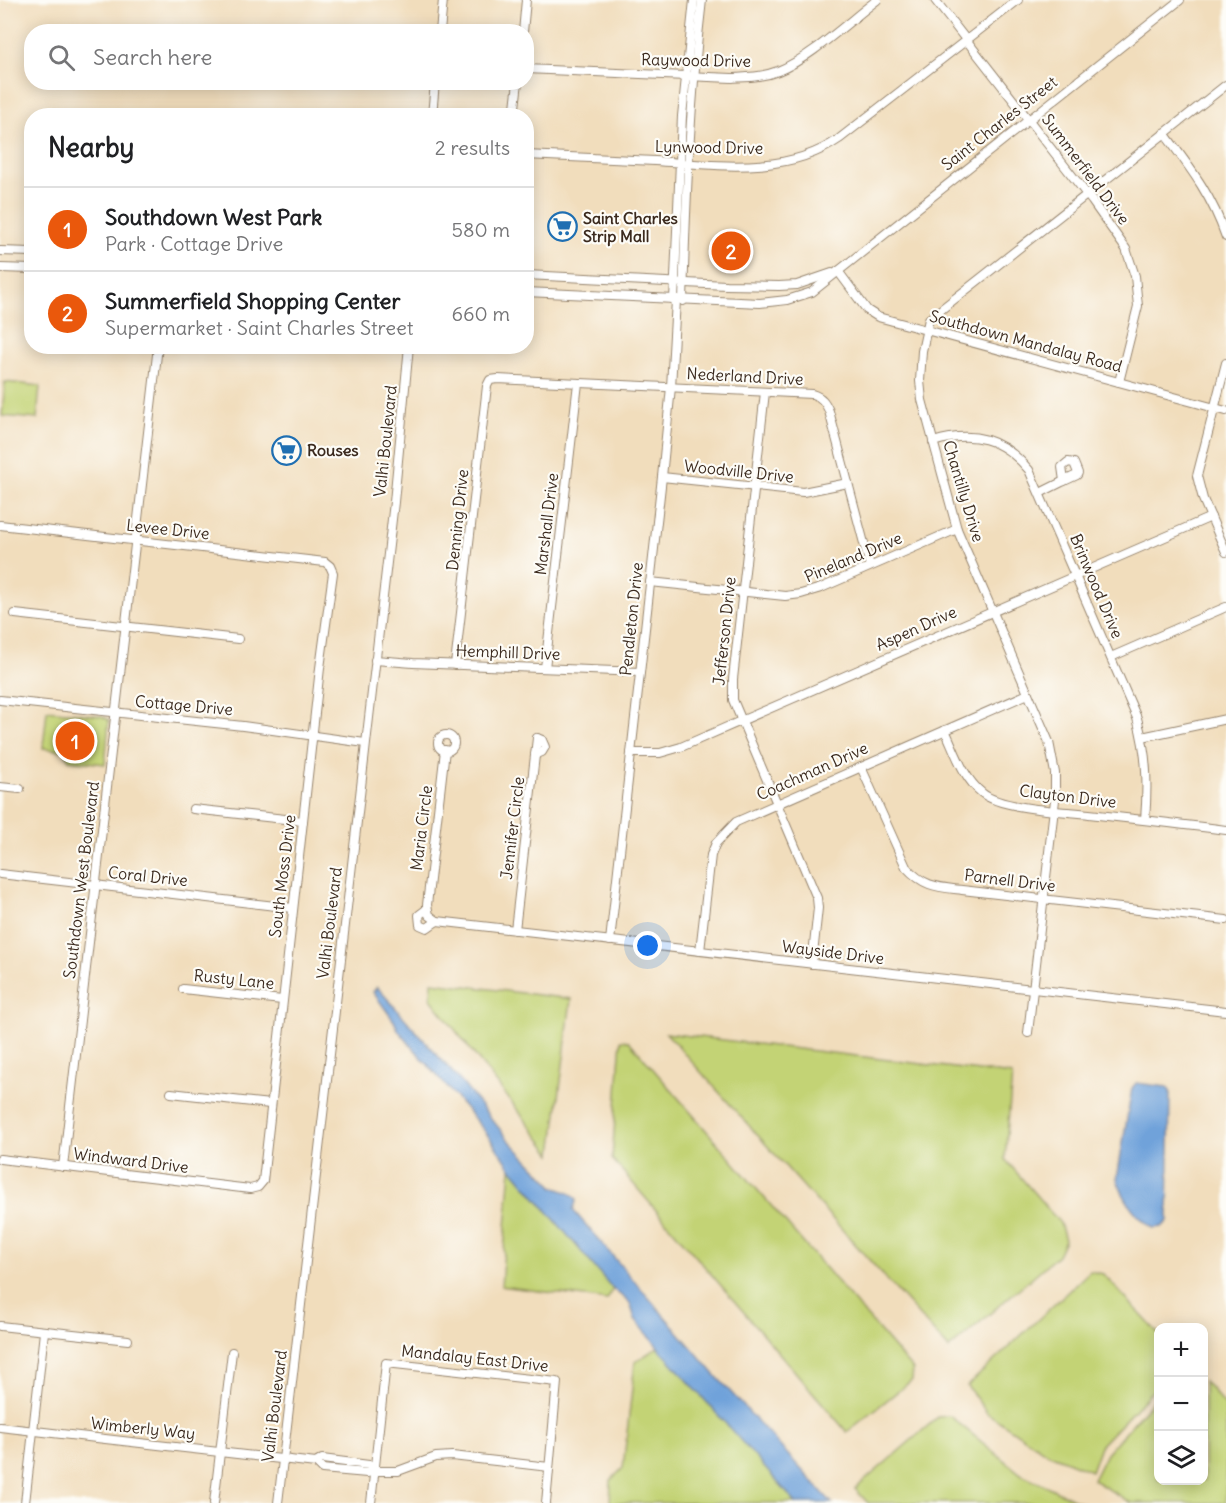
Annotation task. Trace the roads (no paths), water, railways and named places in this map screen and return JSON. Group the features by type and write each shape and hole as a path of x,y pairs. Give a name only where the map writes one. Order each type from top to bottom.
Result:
{"street":[{"path":"441,24 443,0"},
{"path":"524,24 526,0"},
{"path":"690,76 694,0"},
{"path":"690,76 702,0"},
{"name":"Raywood Drive","path":"534,69 732,78 756,77 789,66 877,0"},
{"name":"Summerfield Drive","path":"935,0 1087,195 1126,249 1132,263 1137,287 1137,315 1119,382"},
{"name":"Lynwood Drive","path":"534,155 684,164 750,165 774,163 817,150 839,138 1018,0"},
{"name":"Saint Charles Street","path":"534,292 760,303 788,300 812,292 1180,0"},
{"name":"Pendleton Drive","path":"609,941 671,387 690,76"},
{"path":"926,329 929,319 1226,85"},
{"path":"433,108 434,90"},
{"path":"515,108 517,90"},
{"path":"1164,133 1216,209 1226,237"},
{"path":"0,251 24,252"},
{"path":"0,268 24,269"},
{"name":"Saint Charles Street","path":"534,275 763,286 796,285 838,271"},
{"name":"Southdown Mandalay Road","path":"838,271 867,310 878,317 1226,411"},
{"path":"760,303 763,286"},
{"name":"Chantilly Drive","path":"926,329 920,381 922,400 957,529 1053,756 1054,810 1028,1033"},
{"name":"Southdown West Boulevard","path":"63,1167 157,354"},
{"name":"Valhi Boulevard","path":"278,1503 394,502 408,354"},
{"path":"1226,363 1197,476 1203,499 1226,552"},
{"name":"Nederland Drive","path":"490,380 578,382 812,394 824,400 830,411 870,566"},
{"name":"Denning Drive","path":"455,665 487,386 490,380"},
{"name":"Marshall Drive","path":"545,668 578,382"},
{"name":"Jefferson Drive","path":"765,392 733,679 733,700 817,898 812,964"},
{"name":"Brinwood Drive","path":"933,442 948,437 968,435 992,441 1019,458 1029,470 1137,718 1148,782 1145,820"},
{"name":"Woodville Drive","path":"662,477 803,492 848,483"},
{"path":"1040,493 1064,482"},
{"name":"Aspen Drive","path":"631,753 660,753 681,747 1211,516"},
{"name":"Levee Drive","path":"0,525 325,562 330,566"},
{"name":"Pineland Drive","path":"650,582 785,596 801,594 821,588 957,529"},
{"name":"South Moss Drive","path":"258,1187 263,1181 270,1104 333,573 330,566"},
{"path":"1112,657 1226,607"},
{"path":"15,614 238,639"},
{"name":"Hemphill Drive","path":"375,660 640,672"},
{"name":"Coachman Drive","path":"700,951 710,861 716,843 736,822 1028,694"},
{"name":"Cottage Drive","path":"0,700 243,726 365,743"},
{"path":"1142,737 1226,719"},
{"name":"Clayton Drive","path":"945,730 970,781 981,793 991,799 1054,810 1226,830"},
{"name":"Jennifer Circle","path":"515,930 537,738"},
{"name":"Maria Circle","path":"437,921 427,928 420,925 419,915 427,909 445,750"},
{"name":"Parnell Drive","path":"861,767 901,859 917,879 932,886 1226,920"},
{"path":"0,787 20,789"},
{"path":"193,809 303,821"},
{"name":"Coral Drive","path":"0,874 293,908"},
{"path":"427,909 429,915 437,921"},
{"name":"Wayside Drive","path":"437,921 1226,1011"},
{"name":"Rusty Lane","path":"183,988 282,1000"},
{"path":"171,1093 270,1104"},
{"name":"Windward Drive","path":"0,1159 250,1189 258,1187"},
{"path":"0,1326 128,1341"},
{"path":"25,1503 44,1332"},
{"path":"214,1503 232,1352"},
{"name":"Mandalay East Drive","path":"371,1503 386,1363 557,1382 549,1467"},
{"name":"Wimberly Way","path":"0,1427 283,1460 316,1463 322,1459 334,1460 369,1465 375,1471"},
{"path":"375,1471 398,1471 436,1457 452,1456 549,1467 546,1503"}],"water":[{"path":"377,987 508,1139 554,1187 577,1199 573,1210 717,1377 832,1503 796,1503 658,1347 635,1319 630,1303 613,1289 511,1168 484,1130 398,1030 373,992"},
{"path":"1136,1083 1167,1087 1170,1091 1168,1221 1162,1227 1153,1228 1136,1213 1123,1194 1117,1179 1132,1088"}],"place":[{"name":"Saint Charles Strip Mall","path":"562,227"},
{"name":"Summerfield Shopping Center","path":"731,251"},
{"name":"Rouses","path":"286,450"},
{"name":"Southdown West Park","path":"75,741"}]}
